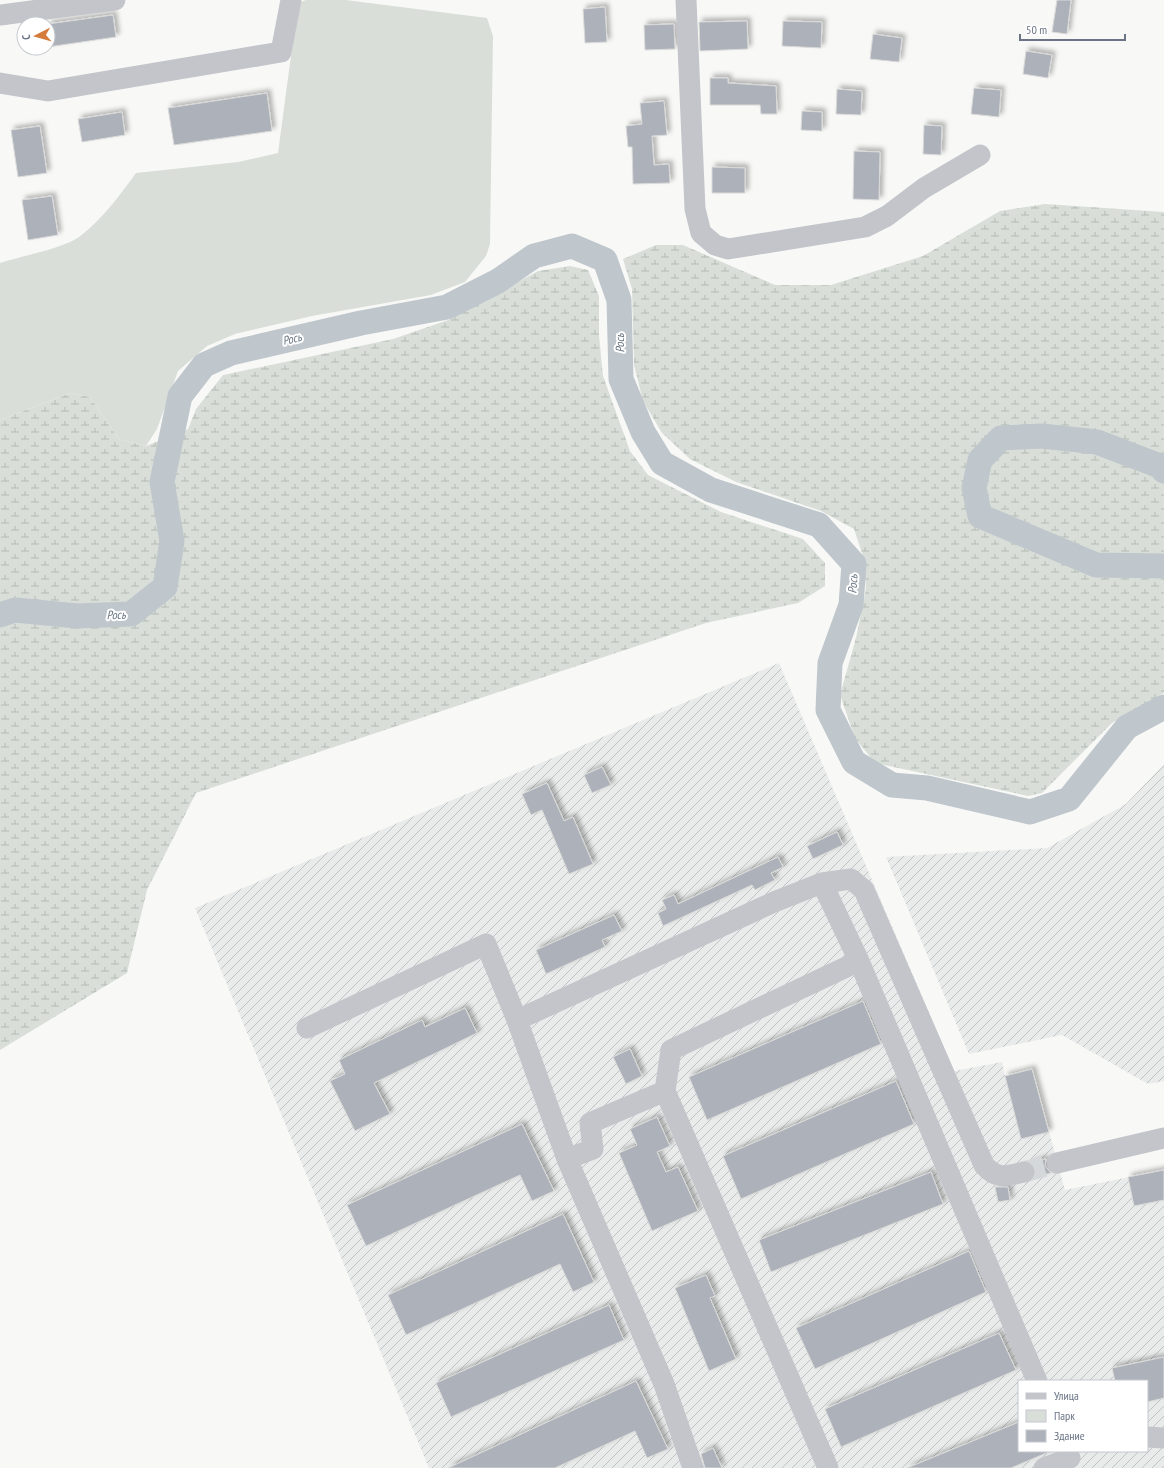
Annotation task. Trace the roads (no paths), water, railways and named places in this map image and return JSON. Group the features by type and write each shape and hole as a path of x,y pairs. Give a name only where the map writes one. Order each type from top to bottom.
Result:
{"street":[{"path":"0,15 115,0"},
{"path":"0,83 48,91 281,52 291,0"},
{"path":"686,0 695,209 701,233 715,245 728,249 865,227 887,216 924,188 980,155"},
{"path":"517,1020 767,905 822,883 851,879 864,890 984,1164 990,1172 1002,1177 1024,1172"},
{"path":"822,883 859,961 1037,1380"},
{"path":"307,1028 486,944 517,1020 567,1159 664,1384 693,1468"},
{"path":"828,1468 665,1091 671,1050 859,961"},
{"path":"567,1159 593,1149 590,1124 665,1091"},
{"path":"1057,1163 1164,1138"},
{"path":"1148,1437 1164,1438"},
{"path":"1044,1468 1072,1459"}],"waterway":[{"name":"Рось","path":"0,615 15,610 77,616 131,614 165,587 172,541 162,482 180,396 204,365 231,353 361,323 447,307 498,281 534,256 572,246 605,260 619,300 621,379 643,432 662,463 711,490 819,525 854,564 851,605 830,663 828,710 854,762 892,785 927,788 1030,812 1069,799 1127,727 1164,707"},
{"name":"Рось","path":"1164,471 1160,466 1097,442 1042,436 1001,438 980,460 974,488 980,516 1096,565 1164,566"}],"tunnel":[{"path":"1024,1172 1057,1163"}]}
